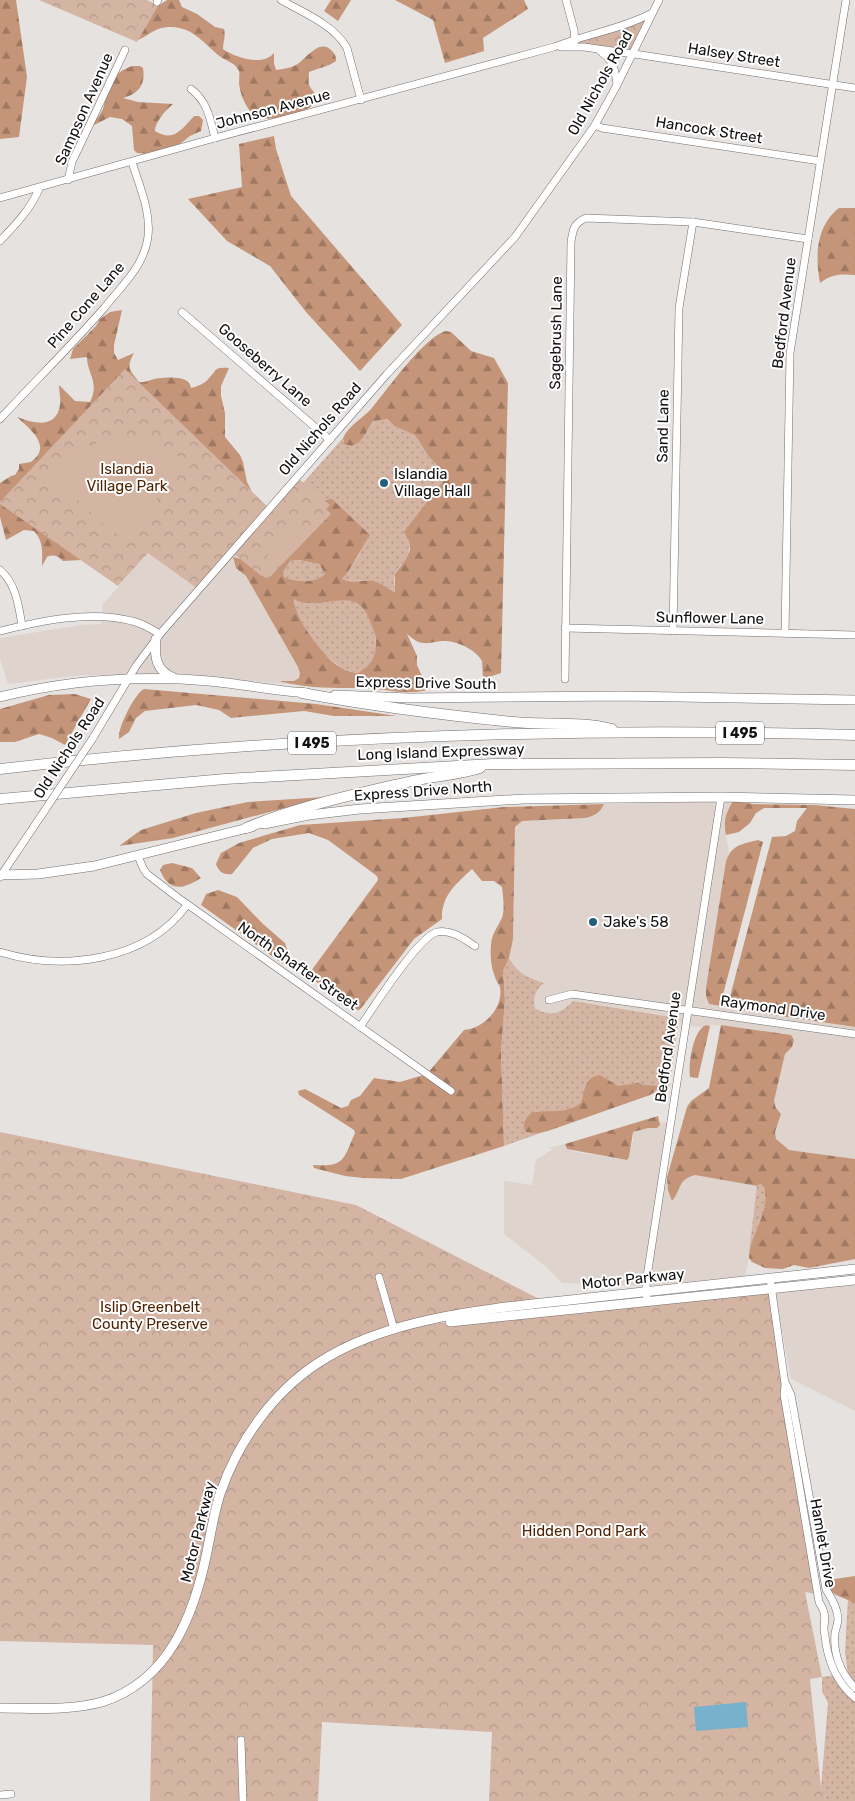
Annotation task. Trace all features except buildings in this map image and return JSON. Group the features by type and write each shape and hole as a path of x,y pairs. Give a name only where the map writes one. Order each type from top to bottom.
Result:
{"highway":[{"path":"302,693 333,699 505,721 597,725 625,733"},
{"name":"Long Island Expressway","path":"0,769 287,744 446,736 625,733 855,735"},
{"name":"Long Island Expressway","path":"0,799 235,778 492,764 724,762 855,765"},
{"path":"246,828 289,812 414,781 465,773 492,764"}],"main road":[{"path":"158,637 155,655 158,666 164,673 177,680"},
{"name":"Express Drive South","path":"0,697 55,685 129,678 208,681 302,693 409,698 621,696 855,700"},
{"name":"Express Drive North","path":"0,876 63,871 138,856 246,828 334,811 561,798 721,797 855,800"},
{"name":"Motor Parkway","path":"0,1708 60,1708 90,1705 119,1695 152,1672 174,1646 185,1626 198,1588 220,1493 237,1456 260,1418 291,1384 318,1363 348,1346 394,1329 439,1318 514,1307 855,1269"},
{"name":"Motor Parkway","path":"415,1324 855,1280"}],"street":[{"path":"281,0 328,27 339,37 347,48 361,100"},
{"path":"566,0 575,42 598,49 632,54"},
{"name":"Old Nichols Road","path":"0,876 93,738 129,678 158,637 402,357 515,237 595,125 659,0"},
{"name":"Bedford Avenue","path":"785,633 790,353 846,0"},
{"name":"Johnson Avenue","path":"0,198 39,189 215,138 575,42 638,21 653,13"},
{"path":"598,49 608,57 613,65 617,85"},
{"name":"Sampson Avenue","path":"68,180 72,162 125,50"},
{"name":"Halsey Street","path":"632,54 855,88"},
{"path":"191,89 205,103 215,138"},
{"name":"Hancock Street","path":"595,125 602,128 820,161"},
{"name":"Pine Cone Lane","path":"0,419 86,329 139,264 148,236 148,223 146,209 132,162"},
{"path":"0,241 26,214 39,189"},
{"name":"Sagebrush Lane","path":"565,679 571,242 573,228 578,221 586,218 693,222 808,239"},
{"name":"Sand Lane","path":"673,631 679,308 693,222"},
{"name":"Gooseberry Lane","path":"182,312 330,440"},
{"path":"0,570 13,587 22,626"},
{"path":"0,631 64,619 106,617 132,621 158,637"},
{"name":"Sunflower Lane","path":"565,628 855,635"},
{"name":"Bedford Avenue","path":"647,1302 646,1292 721,797"},
{"name":"North Shafter Street","path":"138,856 142,868 147,874 451,1091"},
{"path":"0,952 21,957 50,960 81,960 106,956 127,949 158,934 178,916 187,904"},
{"path":"360,1027 416,949 427,937 436,932 447,931 475,946"},
{"name":"Raymond Drive","path":"549,1000 572,994 855,1034"},
{"path":"379,1277 394,1329"},
{"name":"Hamlet Drive","path":"770,1278 786,1384 791,1395 826,1589 834,1603 838,1620 835,1650 849,1682 855,1688"},
{"name":"Hamlet Drive","path":"786,1384 784,1395 788,1424 819,1602 825,1617 824,1629 828,1653 835,1674 846,1690 855,1698"},
{"path":"819,1602 832,1600"},
{"path":"824,1629 836,1629"},
{"path":"241,1740 243,1801"},
{"path":"0,1795 10,1794"}],"shaded area":[{"path":"148,553 234,554 260,575 244,573 309,686 180,675 82,675 8,684 0,658 0,638 81,625 101,624 103,604"},
{"path":"733,801 724,826 729,852 726,861 706,996 709,1004 727,1008 855,1027 855,1159 789,1150 776,1139 775,1132 781,1114 776,1108 774,1101 785,1054 792,1047 791,1035 728,1026 706,1025 700,1027 678,1024 677,1018 573,1001 560,1011 543,1013 535,1008 533,1002 535,994 544,983 517,971 509,958 513,939 515,827 522,821 595,816 604,804"},
{"path":"659,1122 669,1123 662,1173 667,1177 668,1190 675,1197 679,1184 687,1177 695,1175 757,1186 749,1258 745,1276 644,1286 562,1283 545,1266 504,1234 504,1181 532,1185 536,1160 553,1149 548,1148 565,1144 567,1149 576,1152 627,1160 633,1140 633,1132 657,1128 660,1125"},
{"path":"855,1285 855,1411 791,1379 775,1293"}],"green space":[{"path":"0,0 16,0 27,77 19,137 0,139"},
{"path":"39,0 147,0 158,6 137,42"},
{"path":"146,0 158,6 167,0 179,0 182,7 197,14 215,27 224,29 223,49 238,57 251,60 262,60 274,53 276,70 296,65 313,51 323,46 333,52 336,56 336,61 309,72 309,84 316,98 312,105 298,113 279,118 255,116 248,108 241,94 237,68 192,33 177,27 168,27 158,29 138,40"},
{"path":"331,0 351,0 338,21 324,11"},
{"path":"395,0 524,0 528,9 483,38 484,51 445,63 433,20"},
{"path":"652,14 632,54 576,46 576,39"},
{"path":"132,66 143,68 142,84 133,94 123,98 138,102 173,104 159,120 155,131 173,135 182,129 194,116 199,116 203,120 201,131 190,136 177,146 147,154 137,153 134,150 132,126 122,119 110,117 92,126 102,111 109,86 115,76"},
{"path":"274,136 276,149 291,196 402,325 360,371 306,312 270,266 227,241 188,199 242,187 239,144"},
{"path":"839,208 855,208 855,275 836,275 820,283 818,273 819,242 831,215"},
{"name":"Islandia Village Park","path":"122,310 114,353 118,360 134,353 129,365 139,382 159,378 184,379 190,384 191,388 205,382 218,368 229,368 221,386 225,413 225,437 240,455 247,482 255,498 82,560 63,561 56,556 49,556 42,566 41,543 34,531 24,530 6,540 0,517 0,483 15,475 19,469 19,464 31,462 38,454 40,448 37,438 17,417 43,423 54,418 58,413 60,405 59,385 75,401 90,402 94,389 87,357 70,359 73,349 96,326 100,319 110,312"},
{"path":"446,331 451,332 471,351 494,358 508,383 501,673 483,679 482,661 470,649 449,641 421,643 407,634 417,656 417,665 421,674 428,685 433,688 425,691 398,692 364,688 312,687 280,681 294,681 299,678 298,667 246,576 236,568 233,557 248,561 323,502 323,500 332,499 370,535 342,579 374,581 395,592 395,574 410,550 409,541 404,532 443,481 445,477 444,472 429,457 415,435 394,426 387,419 374,421 355,445 344,444 343,438 352,426 372,408 417,353 437,335","holes":["299,560 319,564 325,574 311,581 294,580 284,577 283,572 290,561","294,599 314,604 346,600 355,602 363,608 369,619 376,642 374,655 369,665 358,673 346,671 328,657 305,627 295,607"]},
{"name":"Islandia Village Park","path":"125,369 270,509 298,478 330,505 326,509 331,514 268,579 260,575 234,554 201,591 148,553 118,586 0,504"},
{"path":"378,419 386,419 394,426 415,435 429,457 444,472 445,477 409,541 407,558 395,575 396,592 374,581 342,579 358,557 362,546 328,499 323,500 303,483 343,438 343,442 355,445"},
{"path":"119,437 139,438 154,442 168,449 184,461 157,497 157,506 133,540 129,542 93,517 89,508 50,481 64,464 80,451 88,446"},
{"path":"295,522 305,530 291,546 282,538"},
{"path":"280,540 290,548 276,564 267,556"},
{"path":"299,560 319,564 325,574 311,581 294,580 284,577 283,572 290,561"},
{"path":"294,598 303,603 314,604 345,600 354,602 362,607 369,619 376,641 374,657 370,663 358,673 343,670 319,649 310,638 295,609"},
{"path":"144,689 316,704 397,716 334,716 304,711 231,718 219,710 196,705 145,711 136,718 129,732 119,739 127,712 136,697"},
{"path":"75,694 91,699 65,745 39,734 15,742 0,742 0,709 49,695"},
{"path":"325,797 173,838 119,846 141,830 196,813 248,802"},
{"path":"733,801 753,804 814,805 855,809 855,1027 727,1008 772,837 786,836 795,831 797,821 807,808 764,808 756,813 750,823 739,832 726,835 726,817"},
{"path":"604,804 599,812 589,817 522,821 515,827 513,939 509,958 503,971 505,1000 501,1051 504,1146 401,1179 345,1176 314,1168 313,1165 331,1165 342,1160 355,1133 354,1130 299,1095 298,1091 305,1089 341,1108 348,1106 351,1100 360,1096 374,1078 400,1082 427,1074 464,1030 478,1026 491,1016 499,1002 500,995 500,987 495,978 491,962 491,942 503,914 502,887 494,881 482,881 472,869 455,885 447,897 442,911 442,919 414,939 359,1010 354,1009 311,978 311,971 378,880 377,876 328,840 309,833 272,839 253,848 232,874 226,874 217,867 216,864 221,853 239,843 300,825 403,818 504,807"},
{"path":"758,840 763,842 720,1006 709,1004 706,988 726,861 728,855 735,848"},
{"path":"172,863 192,868 201,878 189,885 172,886 160,870 163,865"},
{"path":"218,890 237,897 263,924 285,943 288,953 283,964 201,905 206,894"},
{"path":"509,958 516,968 524,974 544,983 534,997 534,1001 535,1008 546,1013 556,1013 573,1001 677,1018 678,1024 669,1088 504,1146 501,1051 505,1000 503,971"},
{"path":"706,1025 710,1026 698,1078 690,1077 692,1048 701,1028"},
{"path":"721,1025 791,1035 794,1040 792,1047 785,1054 774,1101 776,1108 781,1114 775,1132 776,1139 789,1150 855,1159 855,1259 809,1268 794,1265 783,1269 765,1268 752,1262 749,1258 752,1241 765,1206 764,1187 760,1184 757,1186 695,1175 682,1182 672,1201 668,1190 667,1177 687,1107 691,1101 709,1088"},
{"path":"600,1075 618,1086 638,1083 660,1086 650,1095 548,1131 526,1132 524,1124 531,1113 575,1107 581,1103 588,1082 595,1076"},
{"path":"658,1116 660,1125 657,1128 633,1132 627,1160 567,1149 565,1144"},
{"name":"Hidden Pond Park","path":"0,1132 356,1205 543,1301 429,1324 771,1289 817,1594 805,1592 822,1677 810,1679 821,1788 826,1801 489,1801 492,1732 322,1722 318,1801 150,1801 153,1645 0,1641"},
{"path":"760,1184 764,1187 764,1212 749,1253 757,1186"},
{"path":"855,1576 855,1603 836,1595 823,1586 828,1580"},
{"path":"848,1599 855,1603 855,1801 826,1801 821,1788 828,1703 822,1691 822,1677 848,1673 845,1652"}],"water":[{"path":"746,1702 748,1727 696,1731 694,1707"}],"place":[{"name":"Islandia Village Hall","path":"384,483"},
{"name":"Jake's 58","path":"593,922"}],"park label":[{"name":"Islip Greenbelt County Preserve","path":"150,1316"}]}
